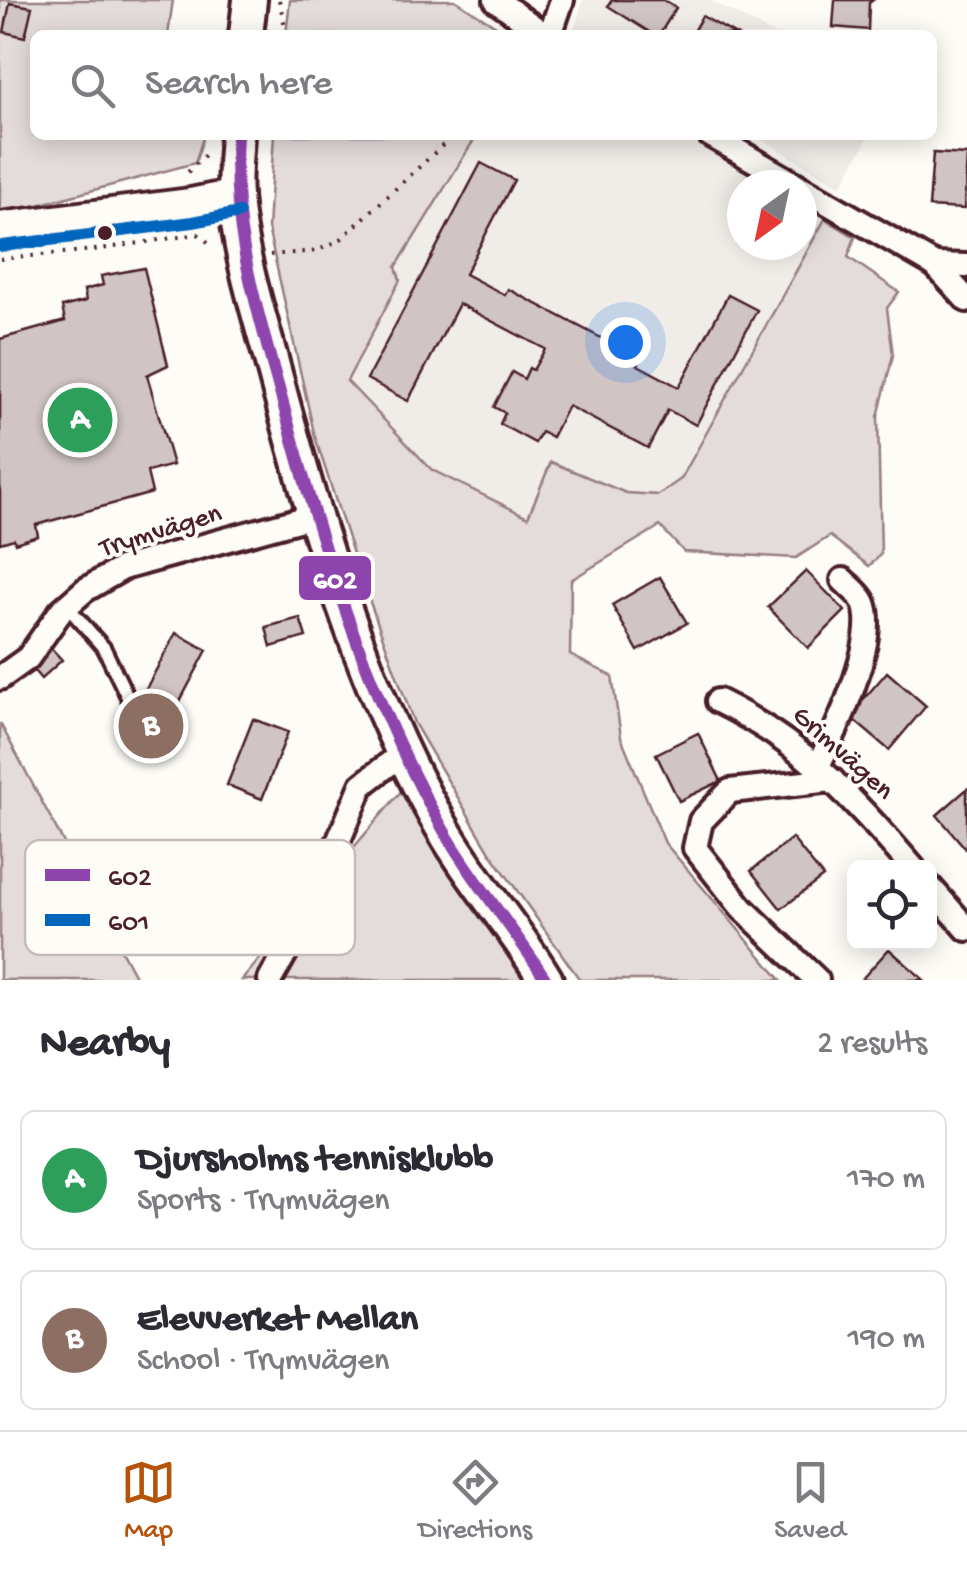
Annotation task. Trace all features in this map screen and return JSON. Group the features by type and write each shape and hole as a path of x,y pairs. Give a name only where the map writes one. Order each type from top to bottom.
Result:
{"street":[{"path":"247,30 250,0"},
{"path":"496,0 541,30"},
{"path":"550,30 562,0"},
{"path":"227,140 235,196 267,344 334,573 403,753 444,832 546,980"},
{"path":"719,140 770,170"},
{"path":"0,230 235,196"},
{"path":"817,197 935,265 967,300"},
{"path":"935,265 967,266"},
{"name":"Trymvägen","path":"0,678 28,658 84,590 123,568 316,516"},
{"path":"817,980 743,908 695,848 701,820 730,792 825,774 844,717 866,625 864,602 844,580"},
{"name":"Grimvägen","path":"718,701 776,732 825,774 906,860"},
{"path":"339,840 362,784 403,753"},
{"path":"937,894 967,930"},
{"path":"270,980 284,955"}],"lane":[{"path":"67,606 104,648 130,702"}],"path":[{"path":"279,0 286,30"},
{"path":"188,172 226,140"},
{"path":"265,255 317,251 341,239 449,140"},
{"path":"0,259 96,250 198,234 227,258"}],"shaded area":[{"path":"0,0 173,0 169,30 30,30 30,140 202,140 195,163 0,215"},
{"path":"290,0 455,0 502,30 287,30"},
{"path":"583,0 709,0 766,30 574,30"},
{"path":"274,140 474,140 396,267 400,280 347,381 432,470 528,517 551,462 626,493 658,495 681,479 802,260 817,260 817,233 825,219 855,237 848,257 899,292 887,308 893,355 878,417 881,554 869,566 830,536 796,558 684,552 660,526 571,580 570,655 612,676 621,737 665,843 781,980 580,980 490,852 414,723 315,437 268,228"},
{"path":"474,140 690,140 740,170 727,170 727,260 802,260 681,479 658,495 626,493 551,463 529,517 432,470 347,382 400,281 396,267"},
{"path":"763,140 867,140 841,186"},
{"path":"817,214 825,219 817,233"},
{"path":"0,723 62,840 25,840 25,955 124,955 137,980 0,980"},
{"path":"403,789 523,980 242,980 263,955 355,955 355,846"}],"building":[{"path":"612,0 663,0 676,8 662,30 646,30 608,6"},
{"path":"835,0 873,0 869,3 868,30 833,27"},
{"path":"10,3 32,7 25,37 4,32"},
{"path":"702,16 727,30 694,30"},
{"path":"933,153 967,155 964,209 929,207"},
{"path":"481,163 514,180 465,274 505,295 508,289 641,359 638,365 679,387 728,295 757,310 696,425 668,410 648,448 568,406 552,437 541,432 535,443 500,424 505,413 494,407 512,372 524,379 545,349 459,304 408,401 367,379"},
{"path":"144,268 168,365 147,375 173,465 147,472 152,493 36,525 38,536 0,543 0,339 65,321 62,307 86,301 84,290 103,285 101,276"},
{"path":"806,571 845,611 808,648 768,607"},
{"path":"660,577 687,623 638,651 612,605"},
{"path":"300,618 306,637 271,647 266,627"},
{"path":"176,633 207,650 152,754 120,737"},
{"path":"51,648 62,660 41,679 30,666"},
{"path":"887,672 926,706 889,750 849,716"},
{"path":"253,719 288,732 262,799 227,785"},
{"path":"698,733 721,781 679,801 656,754"},
{"path":"967,789 967,850 937,815"},
{"path":"792,838 823,877 781,909 751,871"},
{"path":"890,950 924,980 861,980"}],"transit line":[{"name":"602","path":"237,140 238,203 255,299 312,508 348,618 391,726 443,829 546,980"},
{"name":"601","path":"2,246 239,213"}],"place":[{"name":"Djursholms tennisklubb","path":"80,420"},
{"name":"Elevverket Mellan","path":"151,726"}]}
